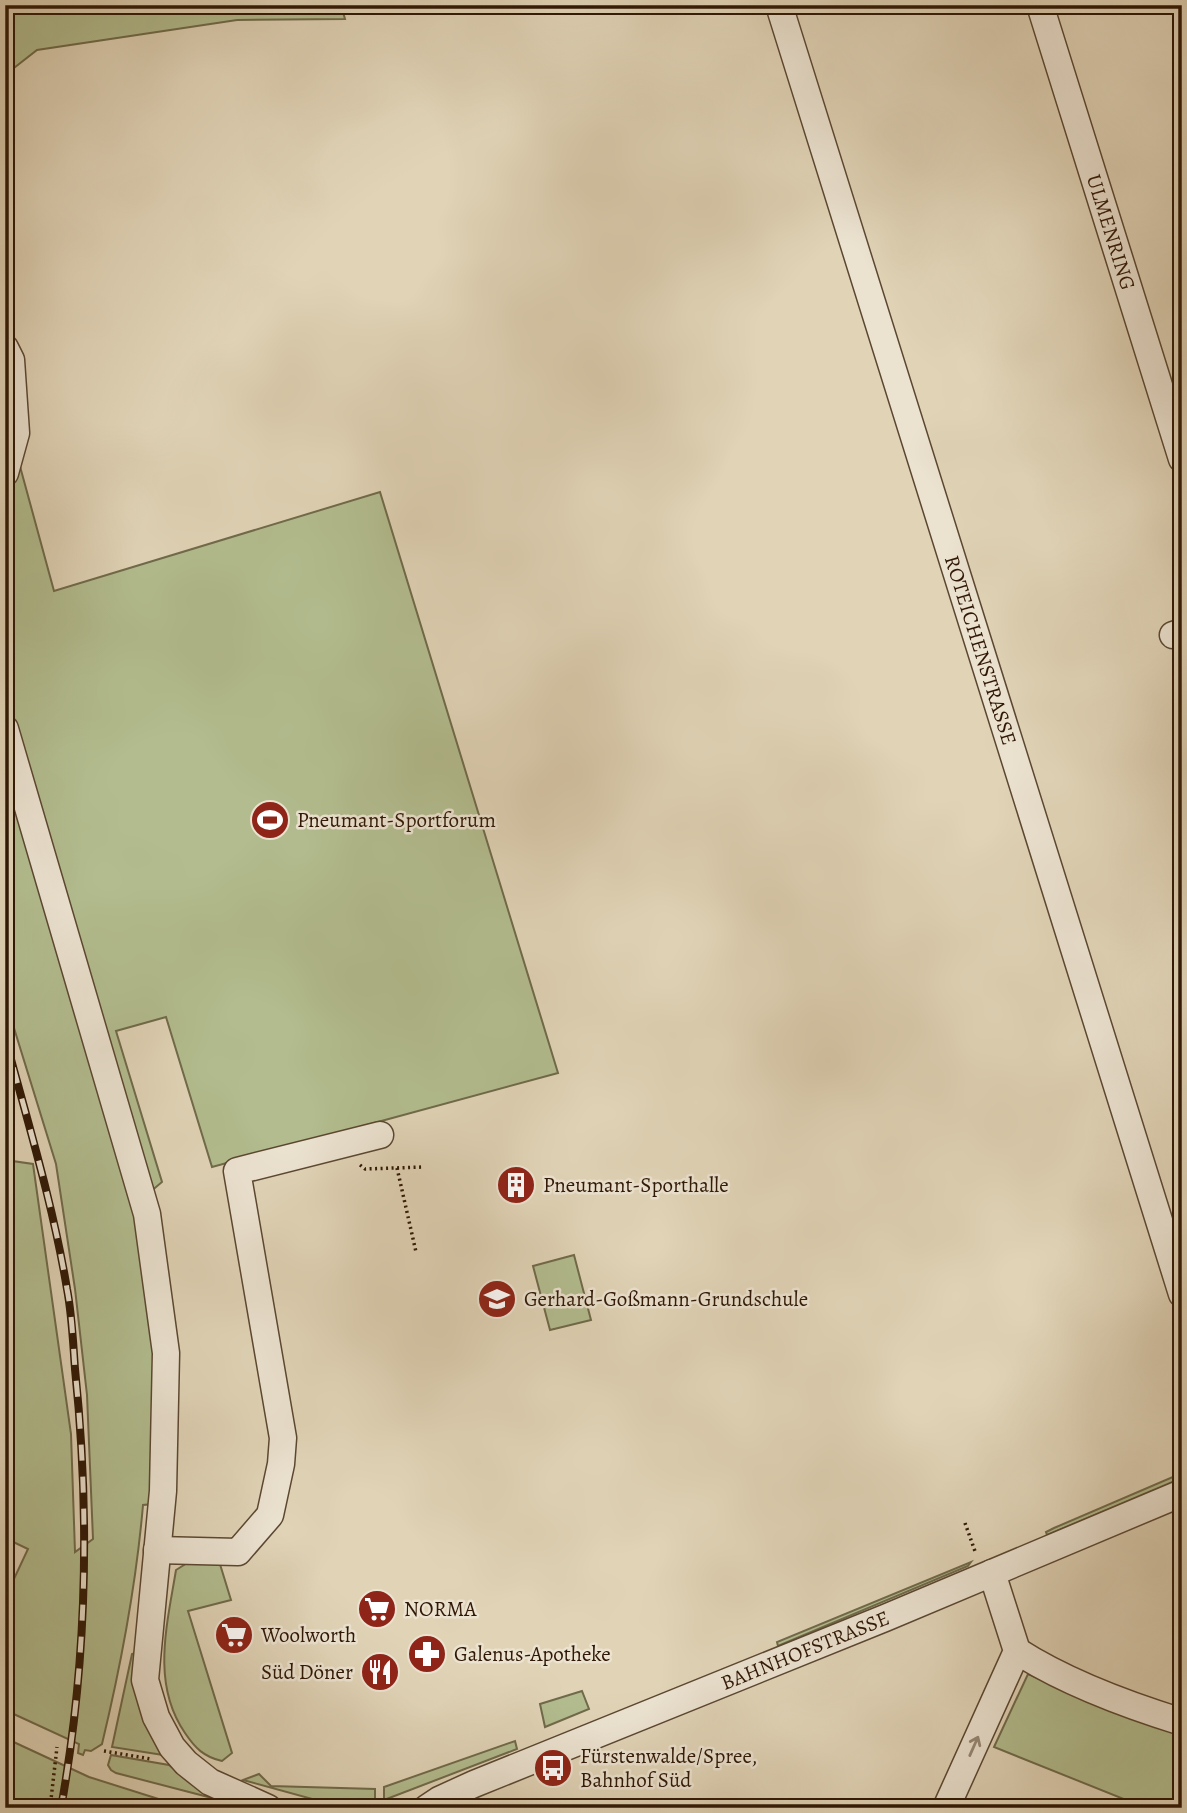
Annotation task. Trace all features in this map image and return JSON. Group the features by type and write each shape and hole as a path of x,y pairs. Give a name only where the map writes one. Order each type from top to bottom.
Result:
{"street":[{"name":"ROTEICHENSTRASSE","path":"779,5 1182,1294"},
{"name":"ULMENRING","path":"1040,5 1182,458"},
{"path":"5,348 11,359 16,433 5,473"},
{"path":"5,729 147,1214 166,1353 163,1491 145,1680 156,1717 172,1746 186,1763 210,1782 268,1808"},
{"path":"157,1550 238,1552 270,1515 281,1464 283,1438 237,1171 380,1135"},
{"name":"BAHNHOFSTRASSE","path":"426,1808 474,1784 1182,1493"},
{"path":"992,1573 1017,1651 1036,1663 1140,1709 1182,1722"},
{"path":"946,1808 1017,1651"}],"path":[{"path":"332,1147 365,1169 423,1167"},
{"path":"397,1168 416,1252"},
{"path":"965,1523 976,1556 982,1566 992,1573"},
{"path":"50,1808 57,1747"},
{"path":"104,1751 154,1760"}],"green space":[{"path":"5,5 341,5 345,19 237,20 37,50 5,75"},
{"name":"Pneumant-Sportforum","path":"18,459 54,591 380,492 558,1073 212,1167 166,1017 116,1031 162,1182 136,1204 138,1237 153,1337 154,1504 143,1505 127,1625 102,1744 91,1751 85,1750 83,1755 78,1753 79,1744 5,1710 5,1598 28,1549 5,1538 5,1474 9,1466 5,1463 5,1160 33,1164 71,1434 75,1552 93,1539 87,1395 75,1289 56,1164 5,999 5,468"},
{"path":"574,1255 591,1320 550,1330 533,1266"},
{"path":"1182,1473 1182,1478 1047,1535 1046,1532 1054,1528"},
{"path":"192,1560 219,1561 231,1600 188,1611 232,1753 222,1761 200,1751 192,1743 174,1714 168,1695 164,1654 176,1570"},
{"path":"971,1562 968,1566 778,1646 777,1642"},
{"path":"135,1653 163,1755 112,1747 132,1654"},
{"path":"1028,1674 1140,1720 1182,1734 1182,1808 1146,1808 994,1747"},
{"path":"582,1691 589,1709 545,1727 540,1704"},
{"path":"5,1738 89,1777 187,1808 5,1808"},
{"path":"515,1741 517,1749 384,1800 384,1787"},
{"path":"111,1755 169,1765 212,1798 116,1773 108,1765"},
{"path":"259,1774 271,1786 375,1789 375,1808 345,1808 243,1780"}],"railway":[{"path":"5,1037 39,1162 61,1257 69,1299 80,1424 84,1533 81,1644 70,1753 61,1808"}],"place":[{"name":"Pneumant-Sportforum","path":"270,820"},
{"name":"Pneumant-Sporthalle","path":"516,1185"},
{"name":"Gerhard-Goßmann-Grundschule","path":"497,1299"},
{"name":"NORMA","path":"377,1609"},
{"name":"Woolworth","path":"234,1635"},
{"name":"Galenus-Apotheke","path":"427,1654"},
{"name":"Süd Döner","path":"380,1672"},
{"name":"Fürstenwalde/Spree, Bahnhof Süd","path":"553,1768"}]}
